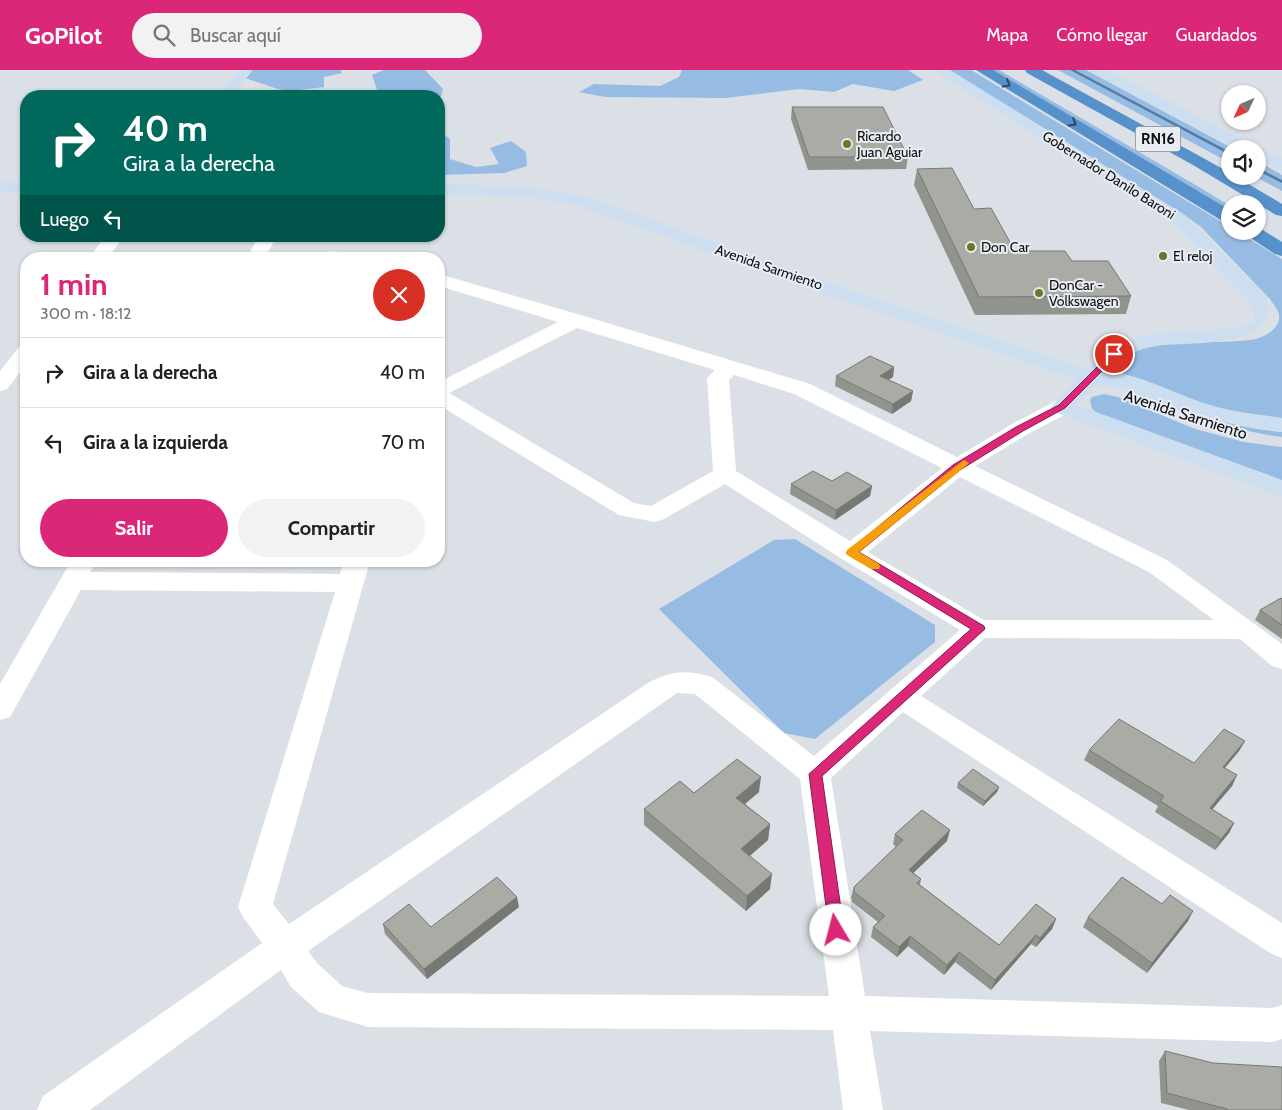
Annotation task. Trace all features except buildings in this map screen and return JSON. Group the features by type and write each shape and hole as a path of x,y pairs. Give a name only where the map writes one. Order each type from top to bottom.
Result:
{"highway":[{"path":"983,70 1221,213"},
{"name":"RN16","path":"1014,70 1194,171 1233,195"},
{"name":"RN16","path":"1032,70 1199,162 1282,211"},
{"path":"1049,70 1221,163"},
{"path":"1262,185 1282,196"},
{"path":"1266,215 1282,226"},
{"path":"1266,240 1282,250"}],"street":[{"path":"230,90 246,70"},
{"name":"Gobernador Danilo Baroni","path":"940,70 1179,219 1260,301 1264,310 1264,320 1259,328 1250,332 1143,341 1124,348 1114,354 1093,378"},
{"path":"1098,70 1233,140"},
{"path":"1266,156 1282,165"},
{"path":"0,187 20,187"},
{"name":"Avenida Sarmiento","path":"445,190 527,190 558,194 582,201 783,273 1093,378 1109,389 1198,422 1241,435 1282,441"},
{"path":"102,252 110,242"},
{"path":"445,282 802,389 1158,566 1246,630 1282,659"},
{"path":"445,387 577,320"},
{"path":"0,385 20,359"},
{"path":"725,474 718,378 730,368"},
{"path":"851,553 957,467 1062,406 1093,378"},
{"name":"Avenida Sarmiento","path":"1093,378 1116,379 1198,409 1229,417 1282,425"},
{"path":"445,400 628,510 656,514 725,474"},
{"path":"1062,406 1282,489"},
{"path":"725,474 851,553 979,629 1246,630"},
{"path":"0,709 78,571 354,572 255,907 286,946 304,975 332,1000 368,1010 848,1013 1272,1025 1282,1022"},
{"path":"816,774 979,629"},
{"path":"57,1110 286,946 649,695 673,682 702,684 816,774 862,1110"},
{"path":"901,697 1282,942"}],"shaded area":[{"path":"252,70 340,70 342,73 324,77 324,87 299,90 278,89 245,78"},
{"path":"384,70 425,70 443,89 377,90 372,75"},
{"path":"682,70 908,70 923,80 894,91 853,84 834,92 799,89 726,98 605,97 579,92 594,84 660,86 679,77"},
{"path":"947,70 971,70 1221,222 1221,240 1251,240 1282,259 1282,419 1223,409 1184,397 1128,378 1121,369 1122,362 1131,354 1145,348 1182,343 1249,340 1264,336 1277,325 1279,320 1278,311 1270,299 1201,227"},
{"path":"990,70 999,70 1199,187 1221,200 1221,208"},
{"path":"1058,70 1086,70 1221,142 1221,158"},
{"path":"445,135 450,139 450,159 476,167 499,164 490,148 511,141 526,152 527,166 504,173 445,175"},
{"path":"1266,166 1282,175 1282,191 1266,182"},
{"path":"1132,392 1225,422 1282,432 1282,437 1225,425"},
{"path":"1104,394 1118,397 1195,429 1244,442 1282,447 1282,484 1097,413 1092,409 1090,400 1092,397"},
{"path":"795,539 935,625 935,642 815,739 784,733 659,609 774,540"}],"waterway":[{"path":"1072,70 1221,149"},
{"path":"1266,173 1282,182"}],"slow traffic":[{"path":"875,567 851,553 964,463"}],"place":[{"name":"Ricardo Juan Aguiar","path":"847,144"},
{"name":"Don Car","path":"971,247"},
{"name":"El reloj","path":"1163,256"},
{"name":"DonCar - Volkswagen","path":"1039,293"}],"route":[{"path":"836,930 816,774 979,629 851,553 957,467 1062,406 1093,378 1114,354"}]}
